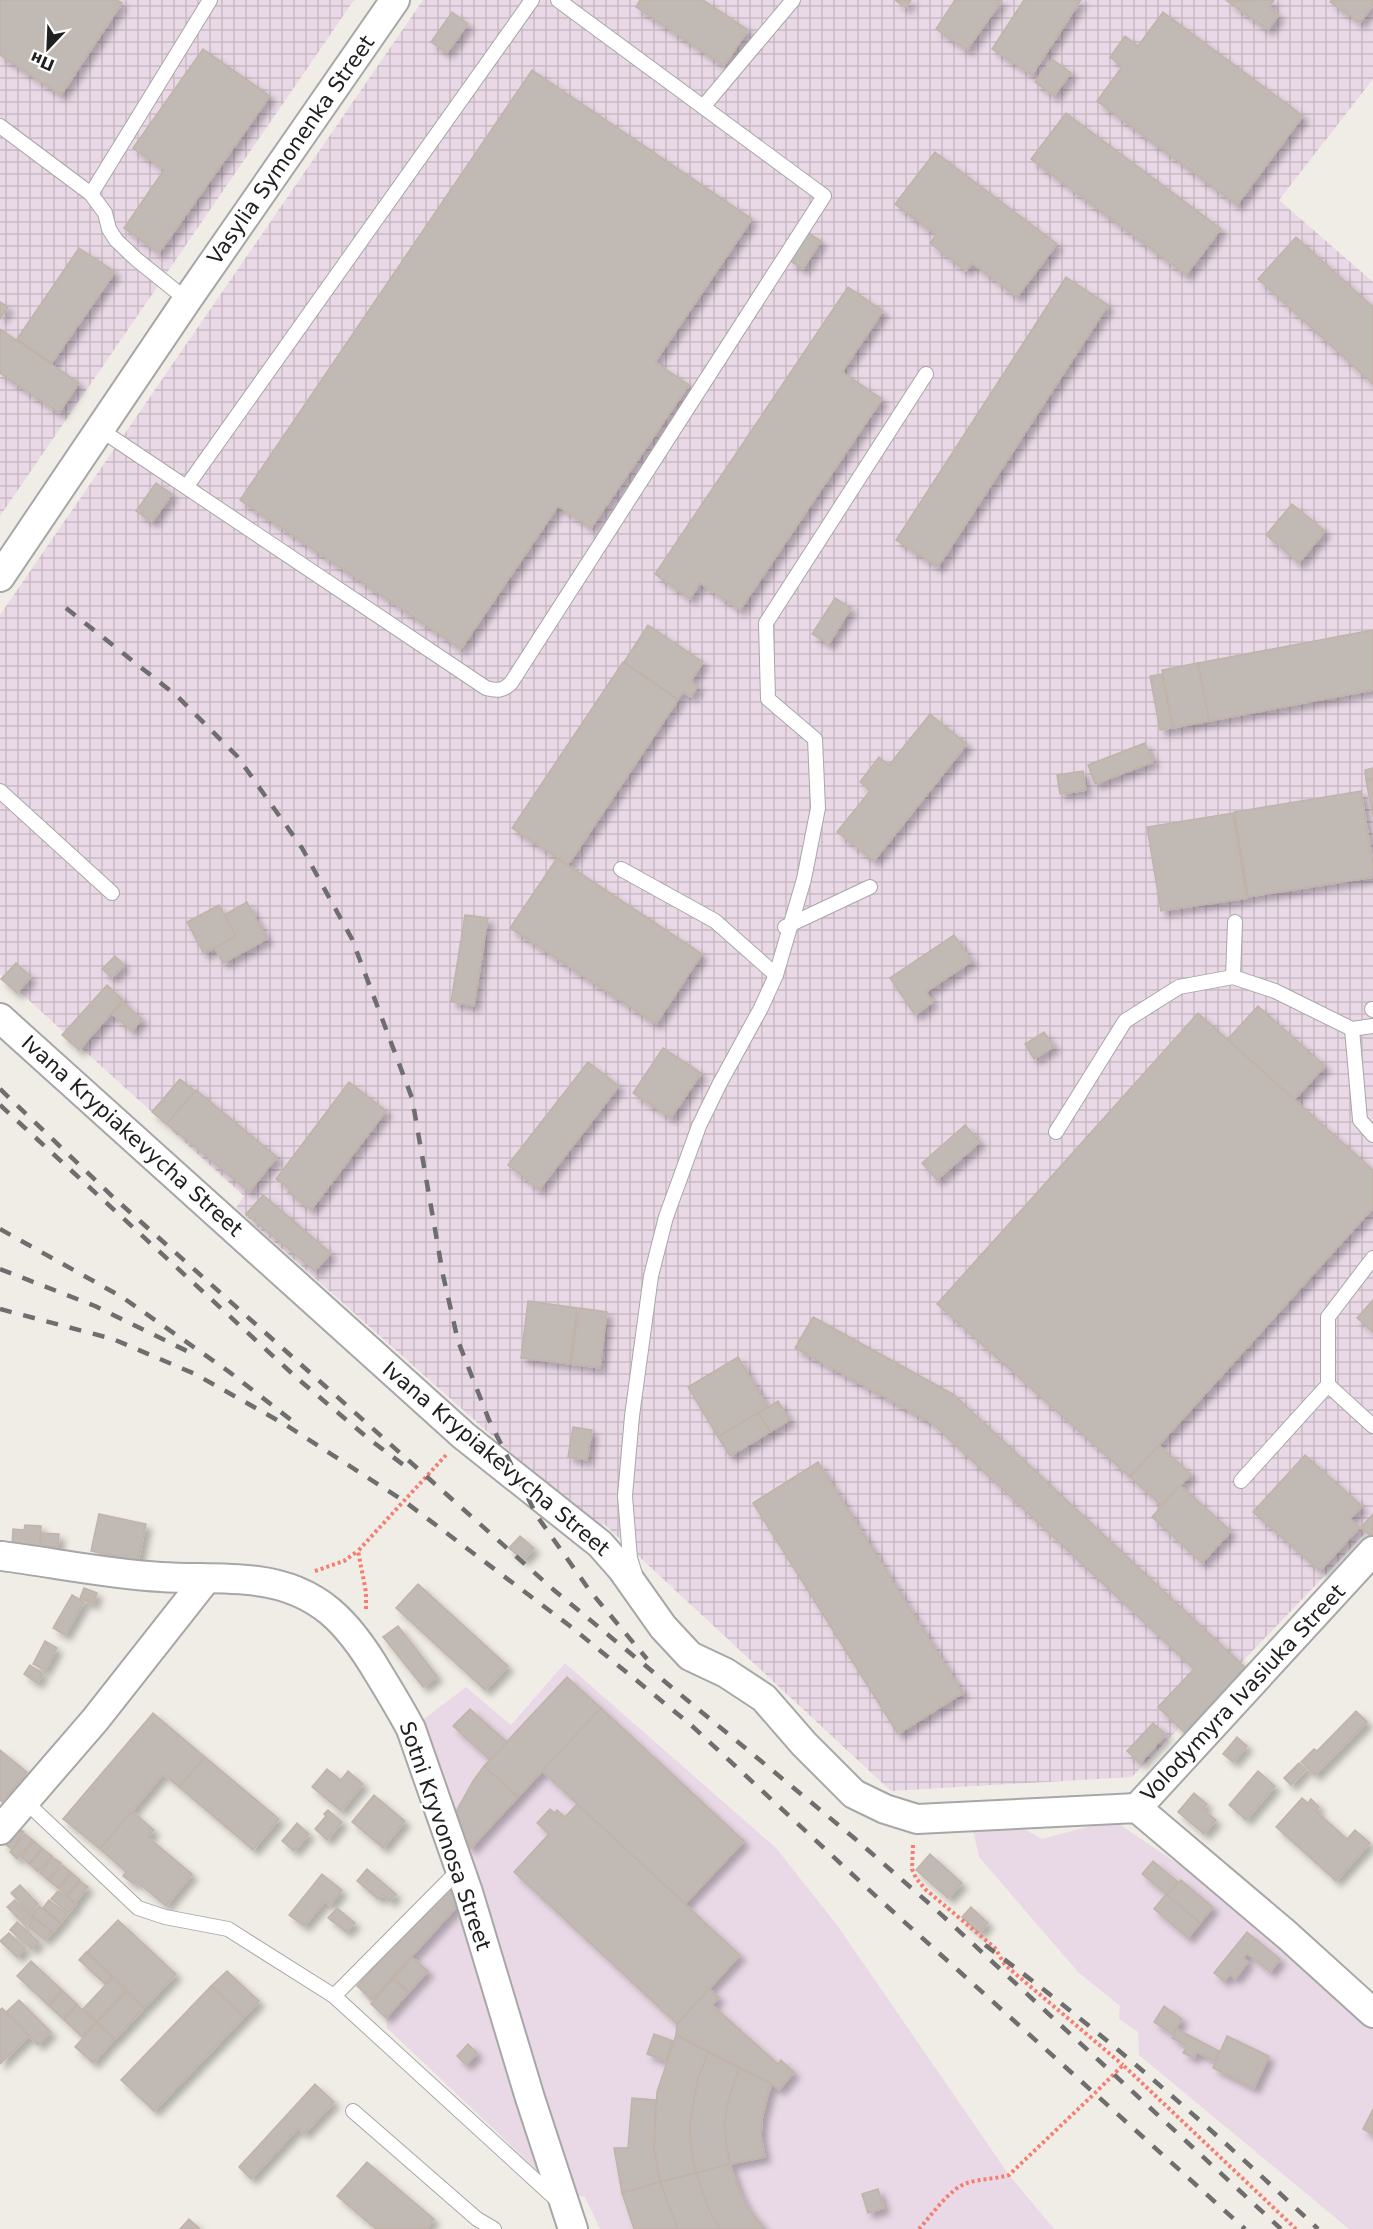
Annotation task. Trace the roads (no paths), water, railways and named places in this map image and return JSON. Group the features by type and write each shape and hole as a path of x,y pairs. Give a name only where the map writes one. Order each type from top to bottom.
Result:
{"street":[{"name":"Vasylia Symonenka Street","path":"0,577 394,0"},
{"name":"Ivana Krypiakevycha Street","path":"0,1018 464,1436 600,1544 622,1569 663,1627 690,1656 726,1673 764,1698 804,1744 854,1794 885,1809 916,1819 1137,1808"},
{"name":"Volodymyra Ivasiuka Street","path":"1137,1808 1373,1551"},
{"name":"Sotni Kryvonosa Street","path":"1,1556 159,1577 249,1580 280,1586 319,1603 352,1631 411,1730 460,1872 569,2218"},
{"path":"0,1830 95,1720 206,1579"},
{"path":"1137,1808 1287,1935 1373,2013"}],"lane":[{"path":"91,194 210,0"},
{"path":"187,486 532,0"},
{"path":"101,430 486,688 495,691 504,689 511,683 824,196 558,0"},
{"path":"704,107 793,0"},
{"path":"0,126 91,194 105,213 109,229 116,240 187,300"},
{"path":"640,1594 630,1558 625,1496 633,1404 651,1276 666,1217 699,1126 776,975 788,926 804,879 818,807 815,739 768,699 766,623 926,374"},
{"path":"0,791 112,893"},
{"path":"621,869 715,921 776,975"},
{"path":"788,926 870,887"},
{"path":"1233,977 1235,922"},
{"path":"1056,1132 1125,1021 1179,987 1233,977 1275,991 1352,1029 1373,1026"},
{"path":"1352,1029 1360,1120 1373,1135"},
{"path":"1241,1481 1328,1385 1328,1317 1373,1258"},
{"path":"1328,1385 1373,1426"},
{"path":"25,1801 138,1908 165,1917 228,1929 334,1996 569,2218"},
{"path":"334,1996 450,1879 460,1872"},
{"path":"353,2111 477,2219 494,2229"}],"railway":[{"path":"66,608 177,696 237,756 302,848 352,939 412,1098 443,1275 458,1341 489,1420 537,1516 590,1591 647,1659"},
{"path":"0,1089 113,1197 555,1591 853,1837 932,1906 1281,2229"},
{"path":"0,1105 298,1379 405,1466"},
{"path":"0,1229 122,1297 228,1371 295,1423"},
{"path":"0,1269 95,1306 193,1354"},
{"path":"0,1309 113,1339 195,1374 286,1425 404,1501 570,1626 691,1725 879,1899 1245,2229"},
{"path":"985,1945 1072,2012 1156,2082 1318,2229"}]}
